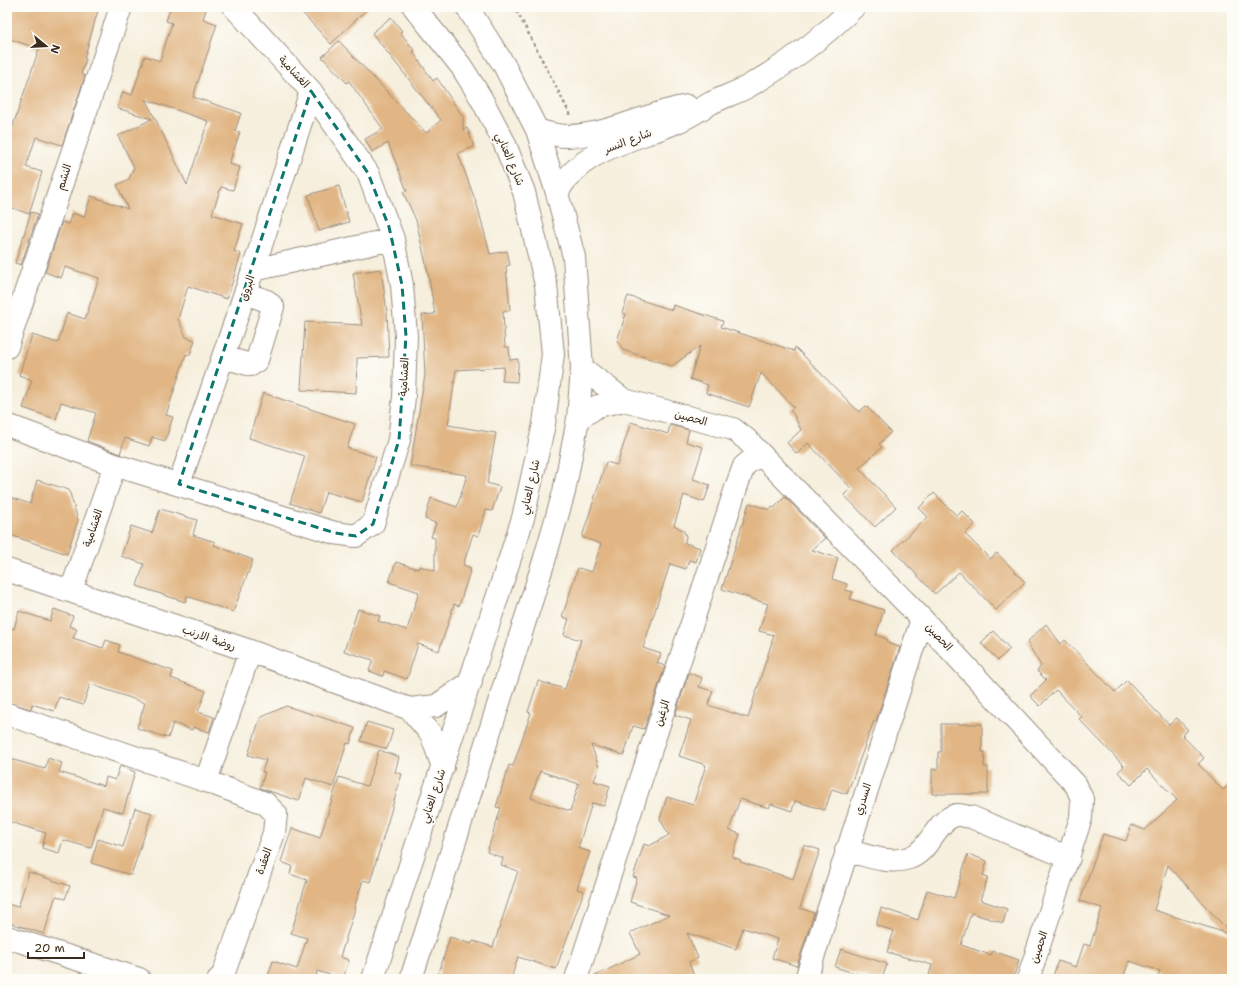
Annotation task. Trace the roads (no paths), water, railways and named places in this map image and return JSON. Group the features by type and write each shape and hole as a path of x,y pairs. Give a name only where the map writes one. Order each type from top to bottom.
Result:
{"street":[{"name":"النشم","path":"7,348 121,7"},
{"name":"الغشامية","path":"7,425 114,464 335,533 356,536 373,524 399,440 404,397 406,336 402,285 393,239 368,172 311,91 234,7"},
{"name":"شارع العنابي","path":"373,979 415,846 443,767 523,518 544,424 554,354 546,286 524,192 504,142 481,98 461,66 414,7"},
{"path":"411,979 544,561 564,492 578,419 582,368 574,257 557,193 537,130 504,65 466,7"},
{"name":"شارع النسر","path":"557,193 575,168 592,156 679,122 781,67 813,44 844,10"},
{"name":"البروق","path":"180,484 253,270 311,91"},
{"name":"شارع النسر","path":"537,130 567,136 580,135 598,132 674,108 710,104"},
{"path":"253,270 393,239"},
{"path":"223,357 251,365 257,360 273,307 267,301 245,293"},
{"name":"الحصين","path":"582,368 624,400 733,429 746,439 922,619 1076,785 1082,799 1080,818 1069,858 1028,979"},
{"name":"الحصين","path":"578,419 598,406 624,400"},
{"name":"الزغين","path":"576,979 737,485 744,466 759,454"},
{"name":"الغشامية","path":"71,590 114,464"},
{"name":"روضة الارنب","path":"7,570 71,590 250,651 410,709 436,706 470,682"},
{"name":"السدري","path":"806,979 846,850 922,619"},
{"path":"206,781 250,651"},
{"path":"410,709 431,734 443,767"},
{"name":"العقدة","path":"7,714 206,781 265,803 276,814 274,833 223,975 219,979"},
{"path":"846,850 888,861 909,858 927,845 947,819 957,815 970,818 1069,858"},
{"path":"385,979 418,874 418,855 415,846"},
{"path":"7,937 139,979"}]}
